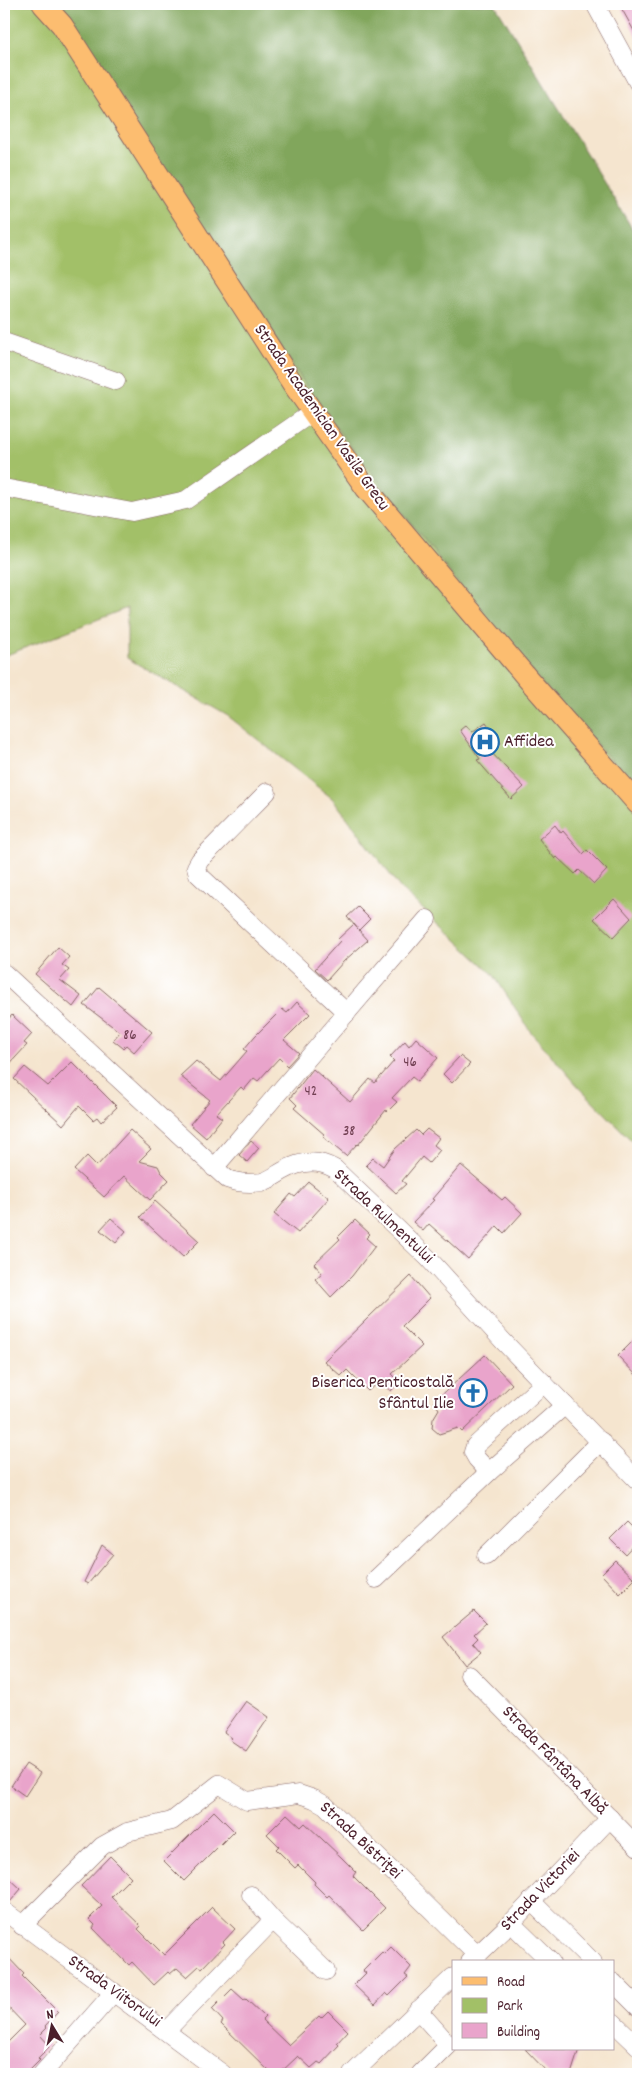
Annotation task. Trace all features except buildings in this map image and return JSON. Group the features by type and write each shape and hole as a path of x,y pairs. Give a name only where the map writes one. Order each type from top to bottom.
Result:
{"main road":[{"name":"Strada Academician Vasile Grecu","path":"43,4 62,25 313,412 366,488 515,664 638,804"}],"street":[{"path":"595,4 638,83"},
{"path":"4,342 116,381"},
{"path":"4,488 132,512 186,500 313,412"},
{"path":"266,792 200,860 196,868 198,874 347,1013"},
{"path":"214,1168 427,919"},
{"name":"Strada Rulmentului","path":"4,973 227,1179 236,1182 267,1180 289,1168 310,1162 319,1162 335,1170 428,1258 638,1481"},
{"path":"489,1472 477,1460 473,1452 475,1446 544,1383"},
{"path":"376,1579 489,1472 565,1405"},
{"path":"486,1556 601,1441"},
{"name":"Strada Fântâna Albă","path":"469,1675 638,1847"},
{"name":"Strada Bistriței","path":"22,1926 102,1846 127,1832 172,1821 219,1784 247,1801 299,1794 325,1805 474,1959"},
{"name":"Strada Victoriei","path":"474,1959 511,1923 610,1818"},
{"path":"251,1894 273,1920 326,1971"},
{"path":"531,1901 591,1960"},
{"name":"Strada Viitorului","path":"4,1911 223,2074"},
{"path":"166,2031 273,1920"},
{"path":"511,1923 549,1960"},
{"path":"352,2074 452,1979"},
{"path":"614,1983 638,2007"},
{"path":"42,2074 114,1992"},
{"path":"418,2010 449,2045 420,2074"},
{"path":"614,2023 638,2046"}],"green space":[{"path":"4,4 56,4 320,407 495,630 583,730 638,788 638,1147 578,1086 530,1031 493,974 401,889 333,799 228,716 127,658 127,608 4,656"},
{"path":"56,4 495,4 638,238 638,788 583,730 495,630 320,407"}],"place":[{"name":"Affidea","path":"485,742"},
{"name":"Biserica Penticostală Sfântul Ilie","path":"473,1393"}]}
